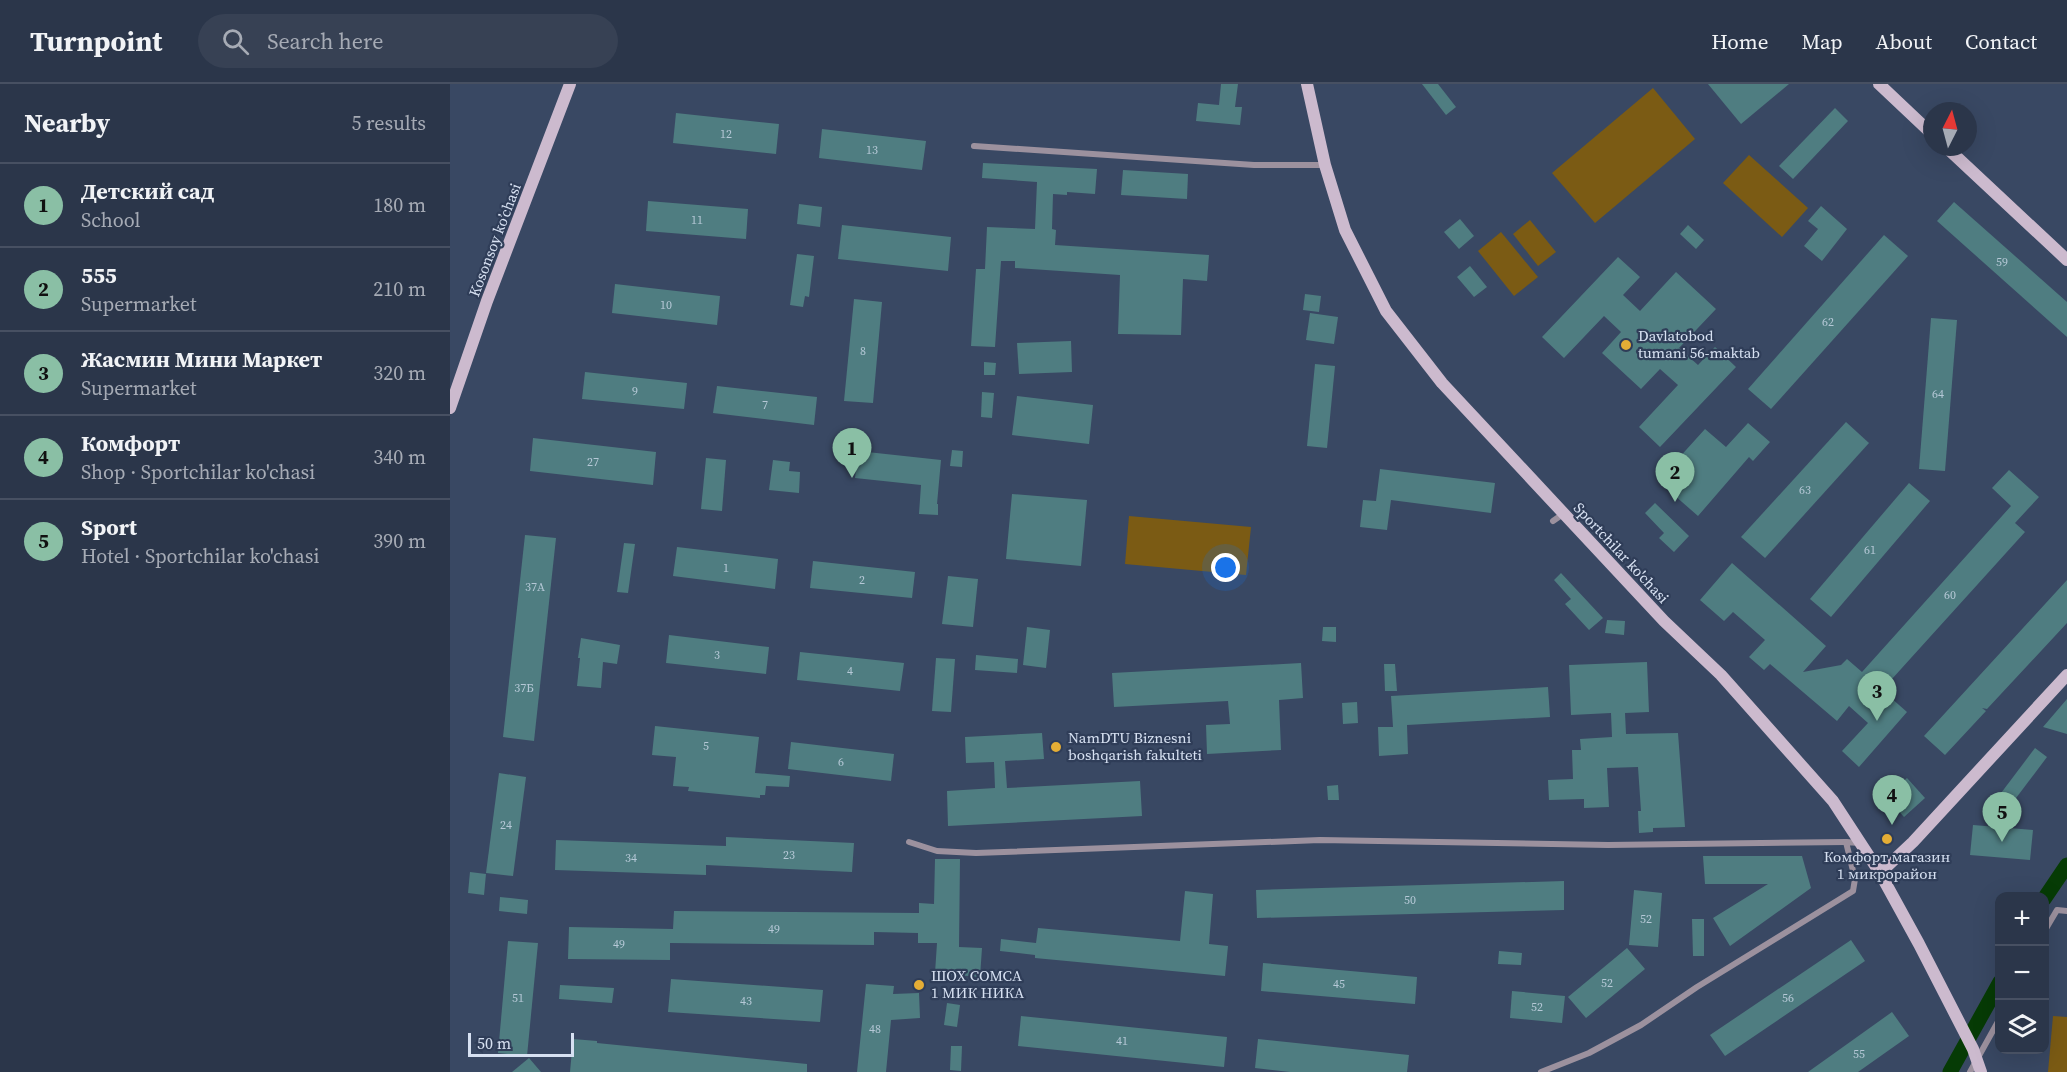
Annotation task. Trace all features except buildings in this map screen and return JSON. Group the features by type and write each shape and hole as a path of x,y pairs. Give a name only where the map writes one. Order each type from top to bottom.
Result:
{"street":[{"name":"Kosonsoy ko’chasi","path":"450,408 487,301 570,84"},
{"name":"Sportchilar ko'chasi","path":"1307,84 1325,165 1345,231 1386,311 1442,383 1558,517 1721,675 1833,801 1880,873 1977,1060"},
{"path":"1879,84 1923,126"},
{"path":"974,146 1254,165 1325,165"},
{"path":"1956,156 2067,260"},
{"path":"1880,873 1921,833 2067,675"},
{"path":"909,842 937,851 976,853 1320,840 1608,845 1862,843"},
{"path":"1540,1072 1589,1053 1641,1025 1697,987 1853,891 1855,879 1846,842"},
{"path":"2049,923 2056,910 2067,910"},
{"path":"1970,1072 1995,1026"}],"shaded area":[{"path":"1653,88 1695,139 1595,223 1552,173"},
{"path":"1749,155 1808,208 1782,237 1723,183"},
{"path":"1530,220 1556,252 1538,266 1513,234"},
{"path":"1501,232 1538,277 1514,296 1478,251"},
{"path":"1129,516 1251,527 1246,575 1125,564"},
{"path":"2053,1016 2067,1017 2067,1072 2048,1072"}],"waterway":[{"path":"2049,892 2067,865"},
{"path":"1950,1072 1995,991"}],"place":[{"name":"Davlatobod tumani 56-maktab","path":"1626,345"},
{"name":"Детский сад","path":"852,478"},
{"name":"555","path":"1675,502"},
{"name":"Жасмин Мини Маркет","path":"1877,721"},
{"name":"NamDTU Biznesni boshqarish fakulteti","path":"1056,747"},
{"name":"Комфорт","path":"1892,825"},
{"name":"Комфорт магазин 1 микрорайон","path":"1887,839"},
{"name":"Sport","path":"2002,842"},
{"name":"ШОХ СОМСА 1 МИК НИКА","path":"919,985"}]}
